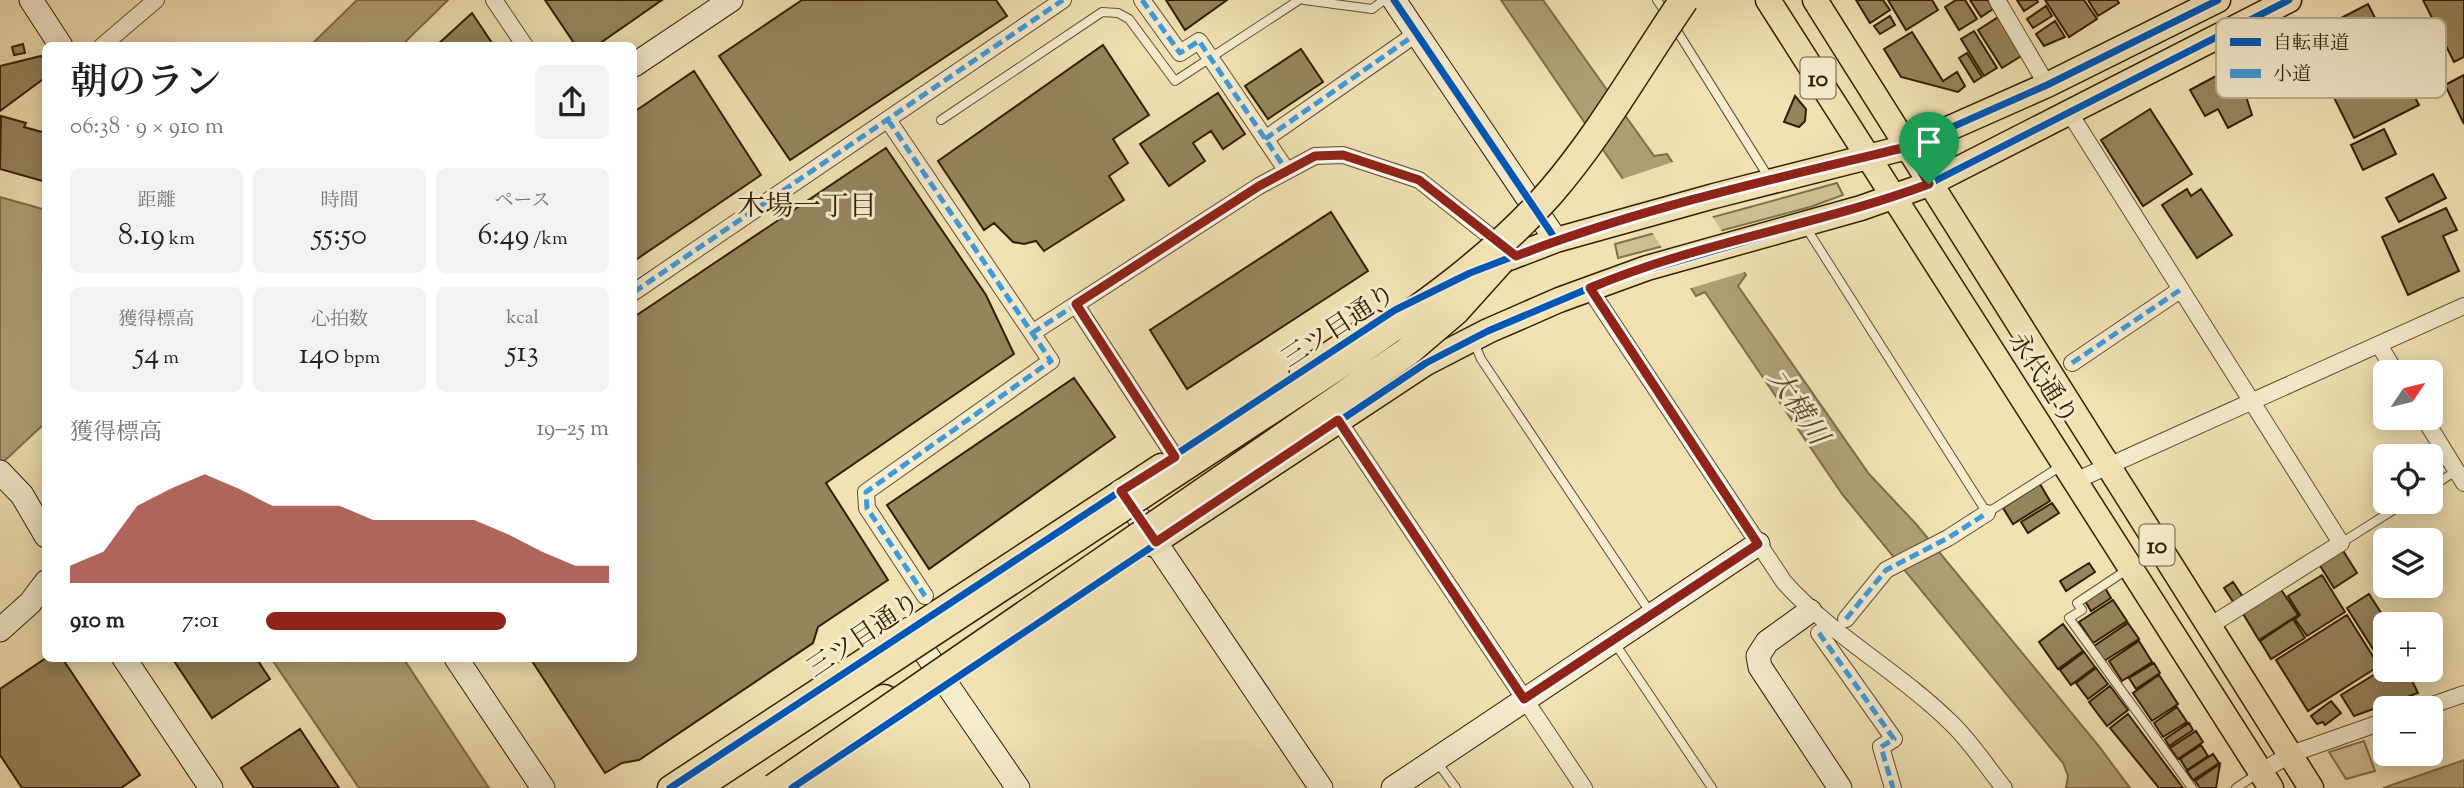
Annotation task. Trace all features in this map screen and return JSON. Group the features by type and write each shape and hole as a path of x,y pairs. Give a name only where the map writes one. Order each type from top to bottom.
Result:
{"highway":[{"path":"753,784 1407,352 1456,310 1573,171 1687,0"},
{"path":"695,788 1352,356 1440,294 1491,251 1549,193 1620,98 1687,0"},
{"path":"753,784 883,699 947,683"}],"main road":[{"name":"永代通り","path":"1768,0 2265,780"},
{"name":"永代通り","path":"1815,0 2310,788"},
{"name":"三ツ目通り","path":"670,788 1395,310 1470,273 1556,240 1907,147 2046,85 2218,0"},
{"path":"2254,18 2289,0"},
{"path":"792,788 1426,363 1472,339 1590,288 1647,268 1894,197 1929,184 2216,37"}],"street":[{"path":"30,0 58,42"},
{"path":"107,42 156,0"},
{"path":"494,0 522,42"},
{"path":"637,63 730,0"},
{"path":"637,290 1063,0"},
{"path":"1142,0 1180,53 1199,41 1287,171"},
{"path":"1394,0 1556,240"},
{"path":"1997,0 2046,85"},
{"path":"1265,139 1416,34"},
{"path":"2069,112 2341,543 2208,627"},
{"path":"888,120 1051,361 866,492 867,509 925,596"},
{"path":"1032,333 1287,171 1315,156 1343,155 1419,180 1516,256"},
{"path":"1590,288 1784,582 1810,611 1855,641 1950,722 2004,788"},
{"path":"2072,363 2180,290"},
{"path":"1076,304 1175,457"},
{"path":"2070,473 2108,467 2464,306"},
{"path":"2379,345 2388,360"},
{"path":"1338,420 1584,788"},
{"path":"2431,430 2460,477"},
{"path":"3,475 22,495 42,529"},
{"path":"1121,491 1321,788"},
{"path":"1846,619 1886,570 1948,538 1987,513"},
{"path":"1393,788 1758,544"},
{"path":"0,630 30,603 42,587"},
{"path":"1810,611 1767,642 1758,656 1760,667 1840,788"},
{"path":"909,629 1018,788"},
{"path":"1819,633 1894,738 1881,747 1893,788"},
{"path":"127,662 211,788"},
{"path":"459,662 543,788"},
{"path":"2443,701 2464,694"},
{"path":"2265,780 2291,754 2373,725"}],"lane":[{"path":"941,120 1102,12 1118,13 1129,19 1175,81 1301,0 1372,9 1384,0"},
{"path":"1657,0 1771,182"},
{"path":"1803,223 1987,513 2070,473"},
{"path":"1472,339 1481,359 1651,615"},
{"path":"2443,483 2460,477"},
{"path":"2341,543 2387,514"},
{"path":"2130,568 2077,603 2081,610 2069,618 2192,788"},
{"path":"1613,640 1712,788"},
{"path":"1435,760 1456,788"},
{"path":"2236,788 2265,780"}],"shaded area":[{"path":"1837,183 1843,195 1810,207 1618,258 1615,244"},
{"path":"2364,741 2375,771 2346,779 2329,752"}],"water":[{"path":"357,0 448,0 405,42 314,42"},
{"name":"大横川","path":"1501,0 1543,0 1654,156 1667,154 1746,275 1738,286 1869,474 1916,524 2098,745 2130,788 2066,788 2068,776 2063,763 1842,494 1705,292 1696,296 1623,179"},
{"path":"0,197 42,209 42,426 0,465"},
{"path":"274,662 406,662 489,788 359,788"},
{"path":"2464,760 2464,788 2383,788"}],"pier":[{"path":"1676,161 1748,271 1688,289 1619,180"}],"building":[{"path":"545,0 662,0 602,42 573,42"},
{"path":"802,0 996,0 1007,16 790,160 719,56"},
{"path":"1166,0 1227,0 1185,30"},
{"path":"1856,0 1883,0 1890,10 1870,23"},
{"path":"1888,0 1932,0 1938,10 1906,30"},
{"path":"1956,0 1965,0 1977,19 1959,30 1945,7"},
{"path":"1970,0 1988,0 1993,9 1981,17"},
{"path":"2017,0 2037,0 2038,2 2024,11"},
{"path":"2045,0 2084,0 2097,19 2069,37"},
{"path":"2088,0 2117,0 2119,3 2098,16"},
{"path":"2423,0 2464,0 2464,57 2454,62 2446,46 2446,18 2432,18"},
{"path":"2368,4 2375,18 2341,18"},
{"path":"2046,6 2052,16 2033,28 2027,19"},
{"path":"472,13 491,42 440,42"},
{"path":"1890,16 1895,25 1880,34 1874,26"},
{"path":"2000,16 2023,55 2002,68 1978,30"},
{"path":"2055,21 2065,37 2044,46 2036,34"},
{"path":"1974,31 1997,68 1984,76 1961,39"},
{"path":"1912,32 1943,81 1957,72 1965,86 1958,92 1901,77 1884,49"},
{"path":"23,44 25,53 14,55 12,47"},
{"path":"1103,45 1149,115 1113,139 1128,163 1109,176 1124,200 1044,251 1036,241 1024,244 1013,242 994,223 984,230 938,161"},
{"path":"1301,49 1323,82 1268,119 1245,86"},
{"path":"1967,53 1982,77 1974,82 1959,58"},
{"path":"42,57 42,80 0,111 0,66"},
{"path":"694,71 761,175 637,259 637,110"},
{"path":"2464,75 2464,124 2446,87 2446,84"},
{"path":"2216,76 2216,98 2247,98 2252,115 2228,128 2218,109 2205,116 2190,90"},
{"path":"1218,93 1245,134 1223,149 1211,131 1193,143 1205,161 1169,186 1140,144"},
{"path":"1795,96 1806,109 1805,121 1799,127 1784,122"},
{"path":"2334,98 2415,98 2419,105 2354,138"},
{"path":"2150,109 2192,174 2143,206 2101,140"},
{"path":"1,116 26,123 24,127 42,132 42,181 0,169"},
{"path":"2384,129 2396,154 2363,170 2351,145"},
{"path":"886,148 986,295 1014,354 826,483 888,580 818,627 813,643 639,760 622,763 605,773 533,662 637,662 637,315"},
{"path":"2433,174 2446,198 2399,222 2386,198"},
{"path":"2187,189 2191,196 2201,189 2232,235 2197,258 2162,205"},
{"path":"2446,208 2457,230 2443,236 2459,271 2408,295 2382,237"},
{"path":"1331,212 1368,271 1187,389 1150,330"},
{"path":"1074,378 1115,437 929,569 887,505"},
{"path":"2040,484 2050,501 2013,524 2003,508"},
{"path":"2052,503 2059,513 2028,533 2021,522"},
{"path":"2342,549 2357,573 2334,588 2319,564"},
{"path":"2089,563 2095,572 2066,591 2060,581"},
{"path":"2322,575 2345,612 2307,636 2295,619 2300,615 2288,596"},
{"path":"2233,582 2243,597 2234,603 2224,588"},
{"path":"2105,588 2111,598 2091,611 2085,601"},
{"path":"2280,588 2298,615 2259,640 2242,612"},
{"path":"2369,594 2381,612 2373,612 2373,649 2347,608"},
{"path":"2113,600 2127,621 2093,643 2079,622"},
{"path":"2347,615 2373,656 2373,670 2308,711 2276,660"},
{"path":"2293,619 2305,638 2271,659 2260,641"},
{"path":"2128,623 2139,639 2104,661 2094,646"},
{"path":"2063,624 2083,651 2058,669 2039,642"},
{"path":"2139,641 2152,662 2122,681 2109,661"},
{"path":"2084,652 2095,667 2071,685 2060,670"},
{"path":"42,661 65,662 140,775 121,788 22,788 0,755 0,689"},
{"path":"175,662 259,662 270,679 212,718"},
{"path":"2154,663 2160,673 2136,689 2129,678"},
{"path":"2096,668 2108,684 2088,699 2076,683"},
{"path":"2159,675 2178,704 2152,721 2133,693"},
{"path":"2373,675 2373,682 2413,682 2418,693 2410,696 2373,696 2373,709 2354,716 2341,695"},
{"path":"2110,686 2128,710 2107,726 2089,702"},
{"path":"2331,701 2341,713 2325,725 2323,722 2317,724 2311,716"},
{"path":"2177,707 2187,722 2163,737 2154,723"},
{"path":"2128,714 2183,788 2159,788 2110,728"},
{"path":"2189,723 2193,730 2169,746 2165,739"},
{"path":"300,729 339,788 254,788 241,768"},
{"path":"2196,731 2203,742 2178,759 2170,748"},
{"path":"2201,745 2208,756 2187,770 2180,759"},
{"path":"2213,754 2219,763 2193,780 2187,771"},
{"path":"2220,764 2216,788 2200,788 2195,781"}],"marked path":[{"path":"637,290 1063,0"},
{"path":"1142,0 1180,53 1199,41 1287,171"},
{"path":"1265,139 1416,34"},
{"path":"888,120 1051,361 866,492 867,508 925,596"},
{"path":"1032,333 1259,186 1315,156 1343,155 1419,180 1516,256"},
{"path":"2072,363 2180,290"},
{"path":"1076,305 1175,457"},
{"path":"1846,619 1886,570 1948,538 1987,513"},
{"path":"1819,633 1894,739 1881,747 1893,788"}],"cycle path":[{"path":"1394,0 1556,240"},
{"path":"670,788 1395,310 1470,273 1556,240 1907,147 2047,85 2218,0"},
{"path":"2254,18 2289,0"},
{"path":"792,788 1426,363 1488,331 1599,284 1861,208 1929,184 2216,37"}],"district":[{"name":"木場一丁目","path":"807,205"}],"route":[{"path":"1907,147 1929,184 1861,208 1647,268 1590,288 1758,544 1524,699 1338,420 1156,542 1121,491 1175,457 1076,304 1259,186 1315,156 1343,155 1419,180 1516,256 1556,240 1907,147"}]}
